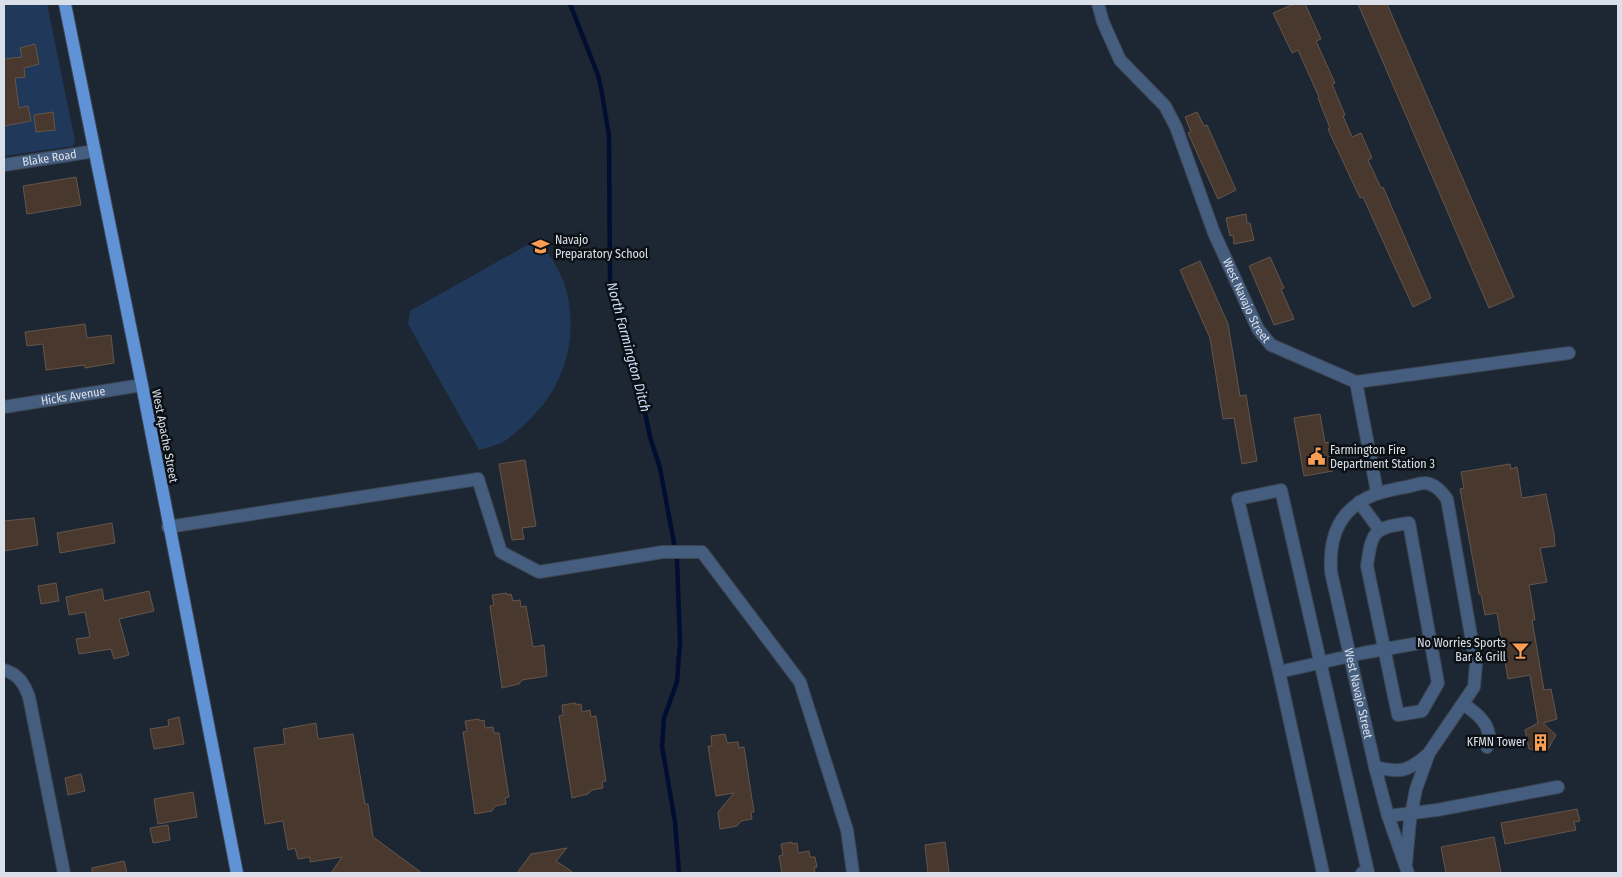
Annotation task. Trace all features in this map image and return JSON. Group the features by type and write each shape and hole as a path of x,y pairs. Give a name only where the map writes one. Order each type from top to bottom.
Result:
{"main road":[{"name":"West Apache Street","path":"65,4 96,152 237,873"}],"street":[{"name":"West Navajo Street","path":"1098,4 1120,60 1164,106 1176,127 1214,234 1258,329 1272,345 1356,382"},
{"name":"Blake Road","path":"4,165 96,152"},
{"path":"1377,492 1356,382 1569,353"},
{"name":"Hicks Avenue","path":"4,407 142,385"},
{"path":"168,527 478,479 501,552 539,572 663,552 702,552 800,682 847,830 854,873"},
{"name":"West Navajo Street","path":"1407,868 1388,816 1375,767 1331,572 1330,549 1336,531 1346,514 1359,502 1377,492 1426,483 1439,488 1447,499 1476,664 1474,687 1429,753"},
{"path":"1323,873 1279,672 1238,499 1281,490 1368,872 1362,873"},
{"path":"1359,502 1379,529"},
{"path":"1409,523 1431,640 1438,683 1422,711 1398,715 1367,566 1370,545 1379,529 1409,523"},
{"path":"1279,672 1431,640"},
{"path":"4,670 11,672 19,678 29,697 64,873"},
{"path":"1463,704 1476,712 1485,723 1489,742 1487,747"},
{"path":"1375,767 1395,772 1403,771 1416,764 1429,753"},
{"path":"1407,868 1411,812 1416,789 1429,753"},
{"path":"1388,816 1437,810 1558,787"}],"shaded area":[{"path":"4,4 47,4 75,141 73,146 4,156"},
{"path":"538,239 559,271 565,285 570,312 569,347 558,381 538,411 504,441 479,450 408,324 410,311"}],"building":[{"path":"1294,4 1305,4 1321,39 1316,41 1335,83 1332,84 1352,137 1361,133 1372,158 1368,160 1381,188 1383,187 1431,298 1413,307 1363,197 1360,198 1328,129 1330,128 1319,97 1298,50 1292,53 1273,13"},
{"path":"1358,4 1387,4 1514,297 1489,308"},
{"path":"35,44 39,64 24,68 25,77 15,78 19,108 28,106 31,121 4,126 4,59 22,57 20,48"},
{"path":"53,112 55,130 36,132 34,115"},
{"path":"1197,112 1204,126 1207,125 1236,190 1218,199 1188,133 1191,132 1185,117"},
{"path":"76,177 81,205 27,214 23,186"},
{"path":"1246,214 1247,223 1250,223 1254,240 1234,244 1233,235 1230,236 1226,218"},
{"path":"1270,257 1284,288 1281,289 1294,319 1274,325 1249,266"},
{"path":"1200,261 1228,324 1240,396 1246,395 1257,461 1242,464 1234,418 1223,419 1210,338 1180,270"},
{"path":"85,324 87,338 111,335 114,363 85,368 85,365 46,370 43,344 27,346 25,332"},
{"name":"Farmington Fire Department Station 3","path":"1320,414 1325,443 1328,442 1333,471 1304,476 1294,418"},
{"path":"525,460 536,526 522,528 524,539 512,540 499,464"},
{"path":"1510,464 1511,469 1517,467 1522,498 1546,494 1554,534 1555,546 1540,548 1547,582 1529,585 1535,620 1532,620 1544,690 1551,689 1557,719 1543,723 1556,735 1547,751 1529,749 1525,730 1538,723 1530,675 1508,679 1497,613 1485,615 1481,594 1479,594 1460,489 1464,488 1461,472"},
{"path":"34,518 38,545 4,551 4,521"},
{"path":"112,523 115,543 60,553 57,533"},
{"path":"56,583 59,601 41,604 38,586"},
{"path":"102,589 104,601 149,591 154,611 119,619 129,655 114,659 111,649 79,654 76,639 90,637 85,612 69,615 66,597"},
{"path":"507,593 507,595 511,594 513,601 520,600 521,607 526,606 533,647 544,645 547,676 522,680 519,684 502,688 490,606 494,605 492,595"},
{"path":"576,703 576,705 581,704 582,712 590,710 591,717 596,716 606,781 602,782 603,788 572,798 559,716 563,715 562,705"},
{"path":"179,717 184,744 154,749 150,729 169,726 168,720"},
{"path":"479,719 480,721 484,720 485,728 493,727 494,733 499,733 509,797 505,798 506,804 495,806 492,811 475,814 463,732 467,731 465,721"},
{"path":"316,723 318,739 353,734 365,804 368,804 373,837 422,873 331,873 342,857 310,862 310,857 298,859 295,848 288,850 283,821 265,824 254,748 285,744 283,729"},
{"path":"725,734 727,743 738,742 739,748 744,747 754,812 751,812 752,819 741,821 737,826 720,829 718,812 734,793 716,796 708,746 712,746 711,736"},
{"path":"81,774 85,791 68,795 65,778"},
{"path":"193,792 197,817 158,824 154,799"},
{"path":"1577,809 1580,821 1574,822 1576,830 1505,844 1501,823"},
{"path":"168,825 170,840 153,843 150,828"},
{"path":"1494,837 1501,873 1446,873 1441,847"},
{"path":"792,842 792,844 797,843 798,853 809,851 810,857 815,857 817,867 814,867 815,873 782,873 779,856 783,855 781,844"},
{"path":"945,842 949,873 928,873 925,845"},
{"path":"567,848 556,861 574,873 517,873 531,854"},
{"path":"124,861 127,873 92,873 92,868"}],"waterway":[{"name":"North Farmington Ditch","path":"570,4 598,75 601,88 609,136 610,287 639,383 650,437 660,468 674,543"},
{"name":"North Farmington Ditch","path":"677,560 680,642 677,682 664,718 662,746 675,822 679,873"}],"place":[{"name":"Navajo Preparatory School","path":"541,247"},
{"name":"Farmington Fire Department Station 3","path":"1316,457"},
{"name":"No Worries Sports Bar & Grill","path":"1520,650"},
{"name":"KFMN Tower","path":"1540,742"}]}
